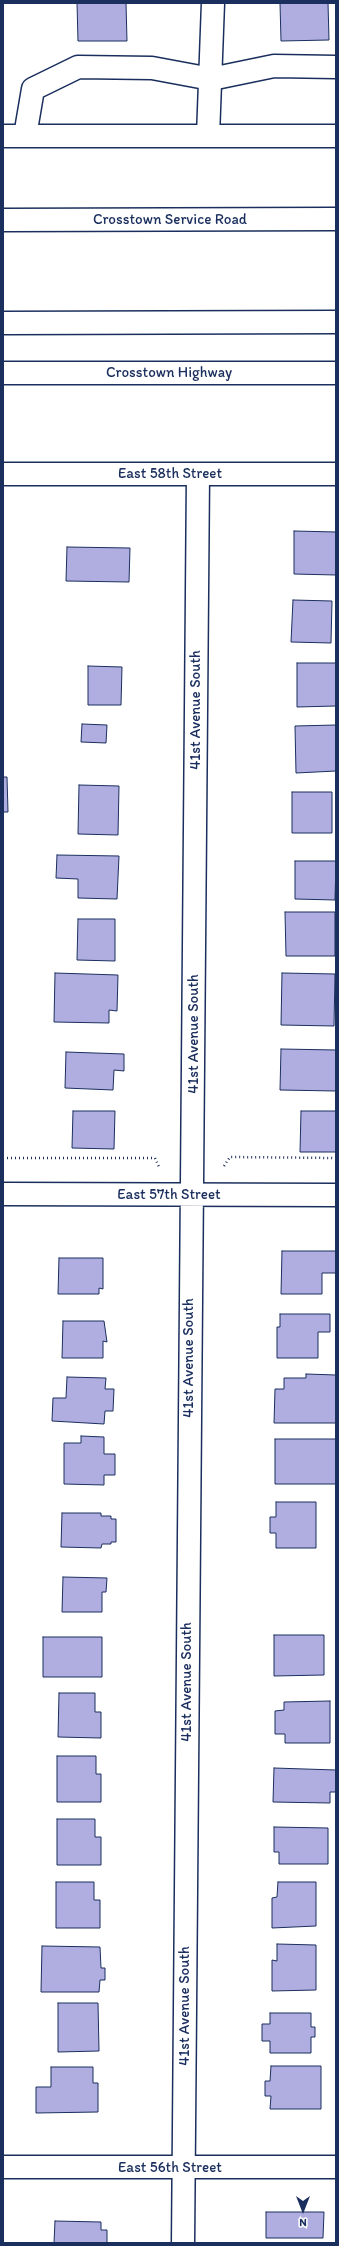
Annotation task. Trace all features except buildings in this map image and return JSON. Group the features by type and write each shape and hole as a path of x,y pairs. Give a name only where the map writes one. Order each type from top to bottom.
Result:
{"main road":[{"path":"208,136 213,3"},
{"path":"25,136 33,89 78,67 152,68 210,79 274,66 336,67"},
{"path":"3,136 336,136"},
{"name":"Crosstown Service Road","path":"3,220 336,220"},
{"path":"3,323 336,322"},
{"name":"Crosstown Highway","path":"3,373 336,373"},
{"name":"East 58th Street","path":"3,474 336,474"},
{"name":"41st Avenue South","path":"183,2243 198,474"},
{"name":"East 57th Street","path":"3,1194 191,1196 336,1195"},
{"name":"East 56th Street","path":"3,2167 336,2167"}],"path":[{"path":"224,1166 230,1157 336,1158"},
{"path":"3,1158 155,1158 160,1168"}]}
